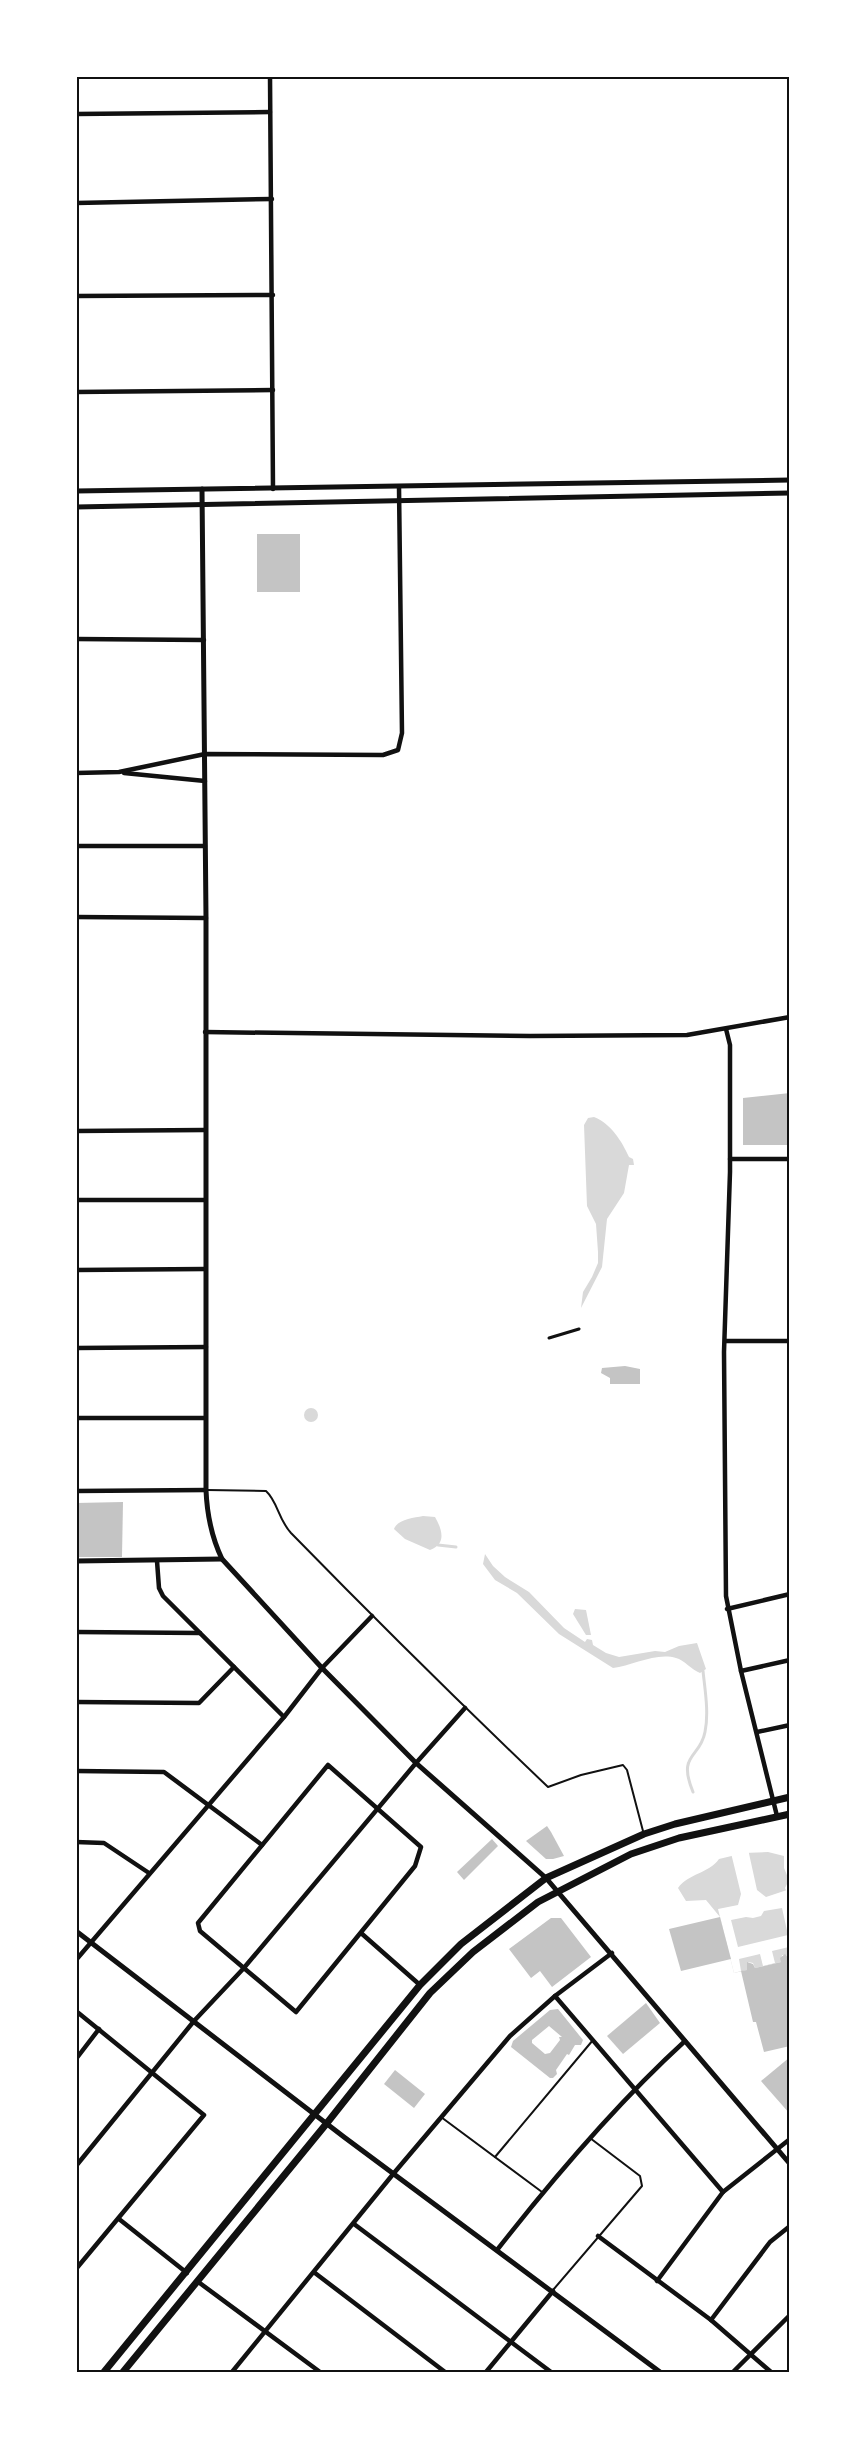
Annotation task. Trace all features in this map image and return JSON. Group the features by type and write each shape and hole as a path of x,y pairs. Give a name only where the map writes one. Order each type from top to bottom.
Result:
{"main road":[{"path":"104,2373 420,1985 461,1944 546,1878 644,1834 675,1824 789,1797"},
{"path":"123,2373 430,1993 473,1952 538,1902 651,1846 789,1814"}],"street":[{"path":"270,76 273,489"},
{"path":"76,114 270,112"},
{"path":"76,203 272,199"},
{"path":"76,296 273,295"},
{"path":"76,392 273,390"},
{"path":"76,491 789,480"},
{"path":"119,772 205,754 383,755 398,750 402,733 399,487"},
{"path":"202,489 206,918 205,1418 206,1490 210,1529 222,1559 322,1668 416,1763 546,1878 789,2164"},
{"path":"76,507 789,494"},
{"path":"76,639 204,640"},
{"path":"76,772 119,772 205,782"},
{"path":"76,846 205,846"},
{"path":"76,917 206,918"},
{"path":"205,1032 687,1035 789,1017"},
{"path":"726,1029 729,1045 730,1159 726,1341 728,1609 777,1816"},
{"path":"76,1131 204,1130"},
{"path":"730,1159 789,1159"},
{"path":"76,1200 205,1200"},
{"path":"76,1270 205,1269"},
{"path":"549,1338 579,1329"},
{"path":"726,1341 789,1341"},
{"path":"76,1347 206,1347"},
{"path":"76,1418 205,1418"},
{"path":"76,1491 206,1490"},
{"path":"76,1561 222,1559"},
{"path":"157,1561 160,1592 284,1717"},
{"path":"728,1609 789,1594"},
{"path":"76,1960 284,1717 322,1668 372,1616"},
{"path":"76,1632 200,1633"},
{"path":"741,1671 789,1660"},
{"path":"76,1702 199,1703 234,1667"},
{"path":"76,2166 194,2021 243,1969 465,1708"},
{"path":"757,1732 789,1725"},
{"path":"328,1765 378,1809 421,1847 415,1866 296,2012 200,1931 198,1923 328,1765"},
{"path":"76,1771 164,1772 262,1845"},
{"path":"76,1842 105,1843 149,1874"},
{"path":"76,1931 660,2373"},
{"path":"361,1933 420,1985"},
{"path":"232,2373 394,2173 510,2036 555,1996 612,1953"},
{"path":"555,1996 723,2192"},
{"path":"76,2011 204,2115 76,2269"},
{"path":"76,2059 99,2030"},
{"path":"497,2250 542,2192 590,2138 635,2089 686,2041"},
{"path":"657,2281 723,2192 789,2139"},
{"path":"119,2219 187,2273"},
{"path":"354,2224 551,2373"},
{"path":"711,2320 770,2242 789,2226"},
{"path":"598,2236 711,2320 771,2373"},
{"path":"315,2273 445,2373"},
{"path":"197,2281 320,2372"},
{"path":"486,2373 552,2291"},
{"path":"733,2373 789,2315"}],"lane":[{"path":"771,76 789,77"},
{"path":"206,1490 266,1491 271,1496 282,1524 465,1708 548,1787 581,1775 623,1765 627,1770 644,1834"},
{"path":"495,2157 593,2040"},
{"path":"441,2117 542,2192"},
{"path":"552,2291 642,2186 640,2176 590,2138"}],"shaded area":[{"path":"594,1117 615,1133 629,1157 633,1159 634,1165 629,1165 624,1193 607,1219 602,1267 581,1308 583,1292 598,1263 596,1224 587,1206 584,1125 588,1118"},
{"path":"311,1408 316,1410 318,1415 316,1420 311,1422 306,1420 304,1415 306,1410"},
{"path":"423,1516 435,1517 440,1526 441,1540 430,1550 405,1539 394,1529 402,1521"},
{"path":"485,1554 493,1566 505,1577 529,1592 564,1628 585,1642 587,1639 592,1640 593,1645 606,1653 619,1657 655,1651 665,1652 679,1646 697,1643 706,1669 700,1673 679,1659 668,1657 652,1658 613,1668 559,1634 517,1593 495,1580 483,1564"},
{"path":"575,1609 586,1610 591,1635 586,1635 573,1614"},
{"path":"768,1852 784,1856 784,1868 789,1880 785,1888 789,1897 789,1960 788,1956 782,1955 781,1962 755,1968 753,1963 748,1962 747,1970 734,1973 720,1917 706,1900 686,1901 678,1888 688,1879 710,1868 719,1859 744,1853"}],"pier":[{"path":"748,1849 757,1890 766,1897 787,1890 790,1896 789,1947 772,1951 775,1963 763,1966 760,1954 739,1959 741,1971 734,1973 718,1909 738,1905 741,1894 731,1853","holes":["782,1908 788,1935 738,1947 731,1920 753,1918 761,1916 764,1911"]}],"building":[{"path":"257,534 300,534 300,592 257,592"},
{"path":"790,1093 790,1145 743,1145 743,1098"},
{"path":"625,1366 640,1369 640,1384 610,1384 610,1378 601,1373 602,1368"},
{"path":"123,1502 122,1557 76,1557 76,1503"},
{"path":"547,1826 564,1856 546,1859 526,1841"},
{"path":"492,1839 498,1846 464,1880 457,1872"},
{"path":"720,1917 731,1959 681,1971 669,1929"},
{"path":"551,1918 561,1918 591,1957 552,1987 540,1971 531,1978 509,1949"},
{"path":"785,1954 790,1960 790,2046 764,2052 756,2022 753,2022 741,1971 747,1970 747,1962 753,1964 755,1968 781,1962 780,1958"},
{"path":"646,2003 660,2023 623,2054 607,2036"},
{"path":"558,2009 583,2040 581,2045 575,2045 569,2055 567,2054 553,2078 511,2047 513,2041 550,2010","holes":["549,2026 562,2037 559,2037 560,2040 550,2053 545,2054 532,2043 532,2040"]},
{"path":"790,2057 790,2114 761,2081"},
{"path":"395,2070 425,2094 414,2108 384,2084"}],"waterway":[{"path":"438,1545 456,1547"},
{"path":"693,1792 687,1770 688,1763 699,1747 705,1732 707,1717 703,1671"}]}
